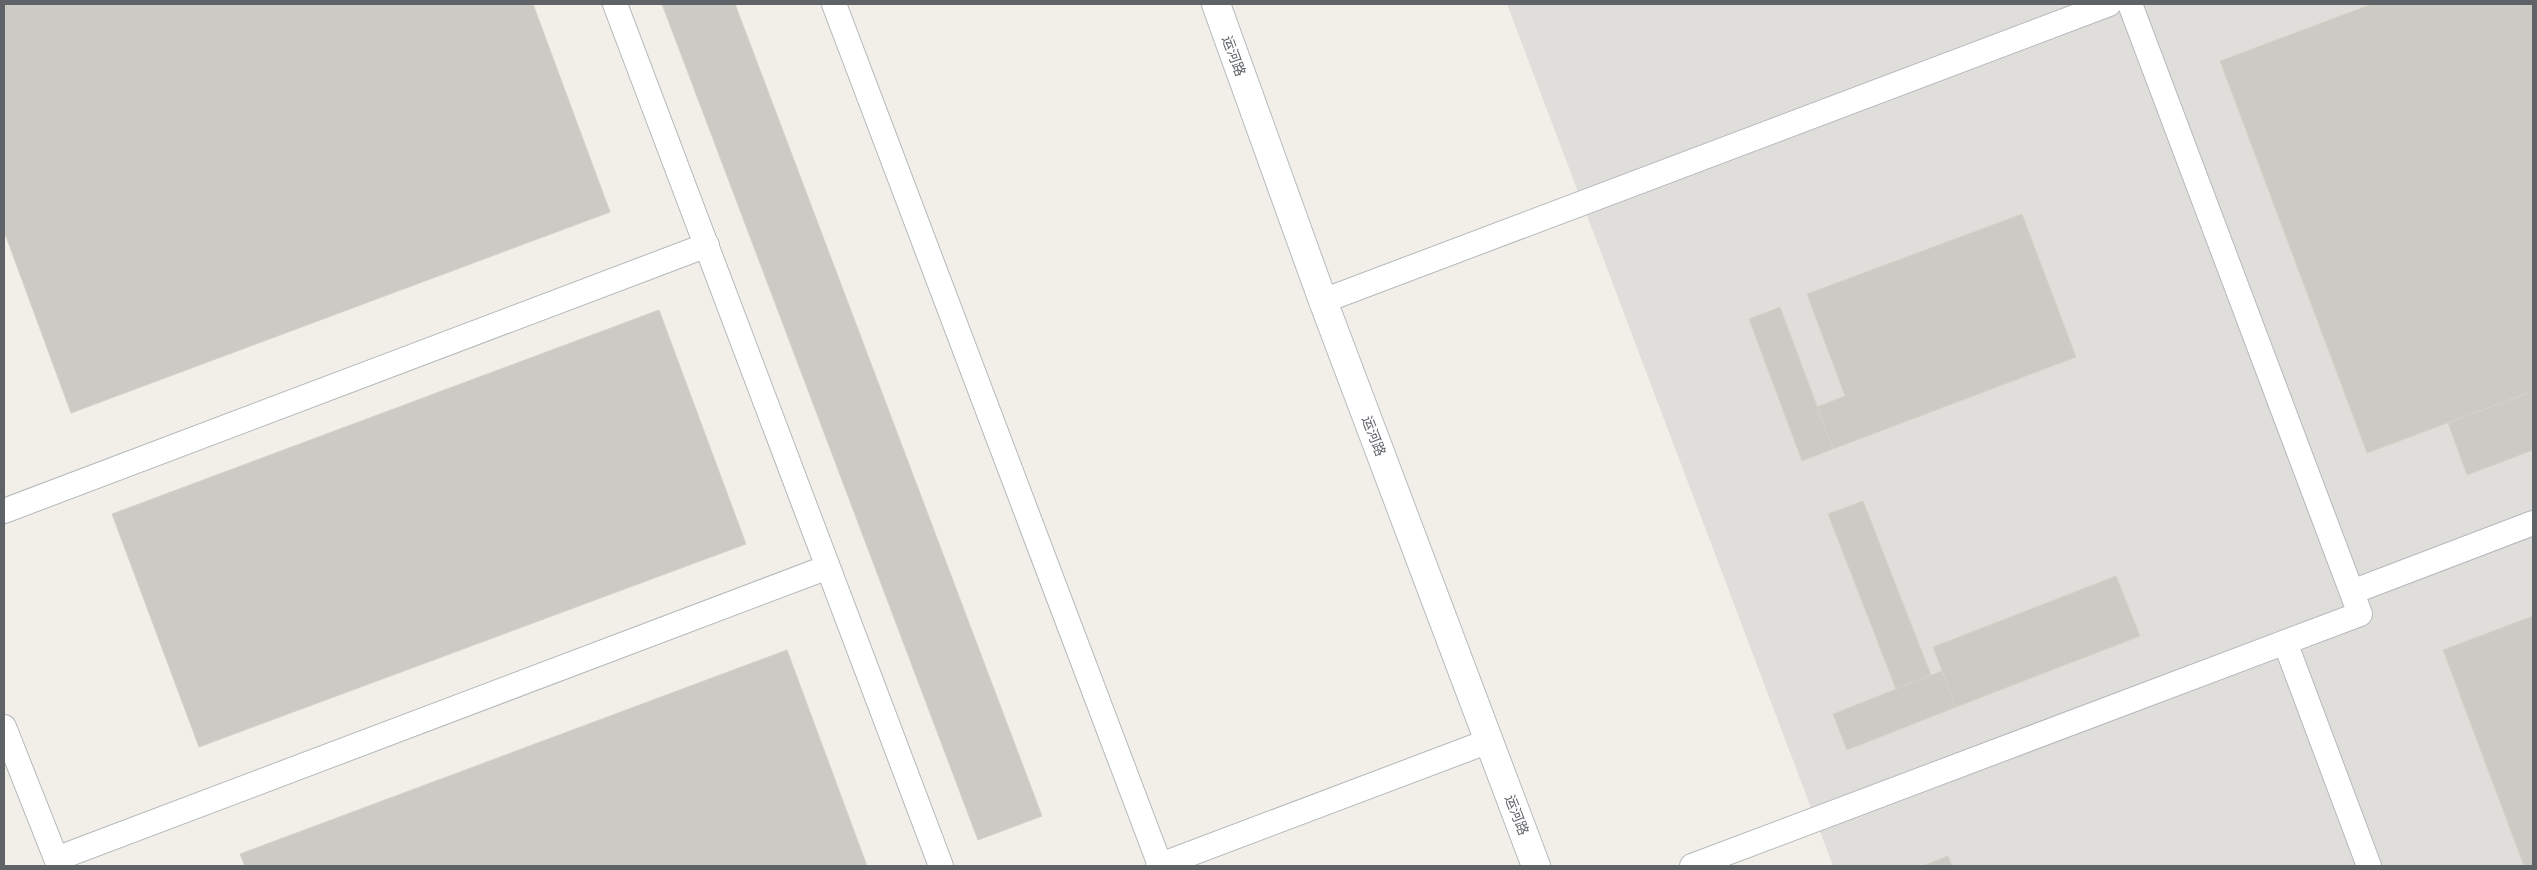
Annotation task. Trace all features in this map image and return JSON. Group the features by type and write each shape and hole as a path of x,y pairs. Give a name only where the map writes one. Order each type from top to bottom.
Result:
{"main road":[{"name":"运河路","path":"1216,4 1323,301 1536,866"}],"lane":[{"path":"615,4 941,866"},
{"path":"834,4 1159,866 1489,741"},
{"path":"1323,301 2109,4"},
{"path":"1692,866 2360,614 2130,4"},
{"path":"4,511 707,245"},
{"path":"2352,592 2533,523"},
{"path":"4,726 58,862 828,567"},
{"path":"2285,642 2369,866"}],"shaded area":[{"path":"1507,4 2533,4 2533,866 1833,866"}],"building":[{"path":"4,4 533,4 610,212 71,413 4,231"},
{"path":"662,4 735,4 1042,816 978,840"},
{"path":"2372,4 2533,4 2533,391 2367,453 2220,61"},
{"path":"2022,214 2076,357 1833,449 1817,407 1845,396 1807,294"},
{"path":"1780,307 1833,449 1802,461 1749,319"},
{"path":"659,310 746,544 199,747 112,514"},
{"path":"2533,391 2533,450 2467,475 2448,423"},
{"path":"1863,501 1931,675 1896,689 1828,514"},
{"path":"2116,576 2140,636 1956,707 1933,647"},
{"path":"2533,616 2533,866 2524,866 2443,650"},
{"path":"787,650 867,866 245,866 240,854"},
{"path":"1942,671 1956,707 1847,750 1833,714"},
{"path":"1948,856 1952,866 1923,866"}]}
